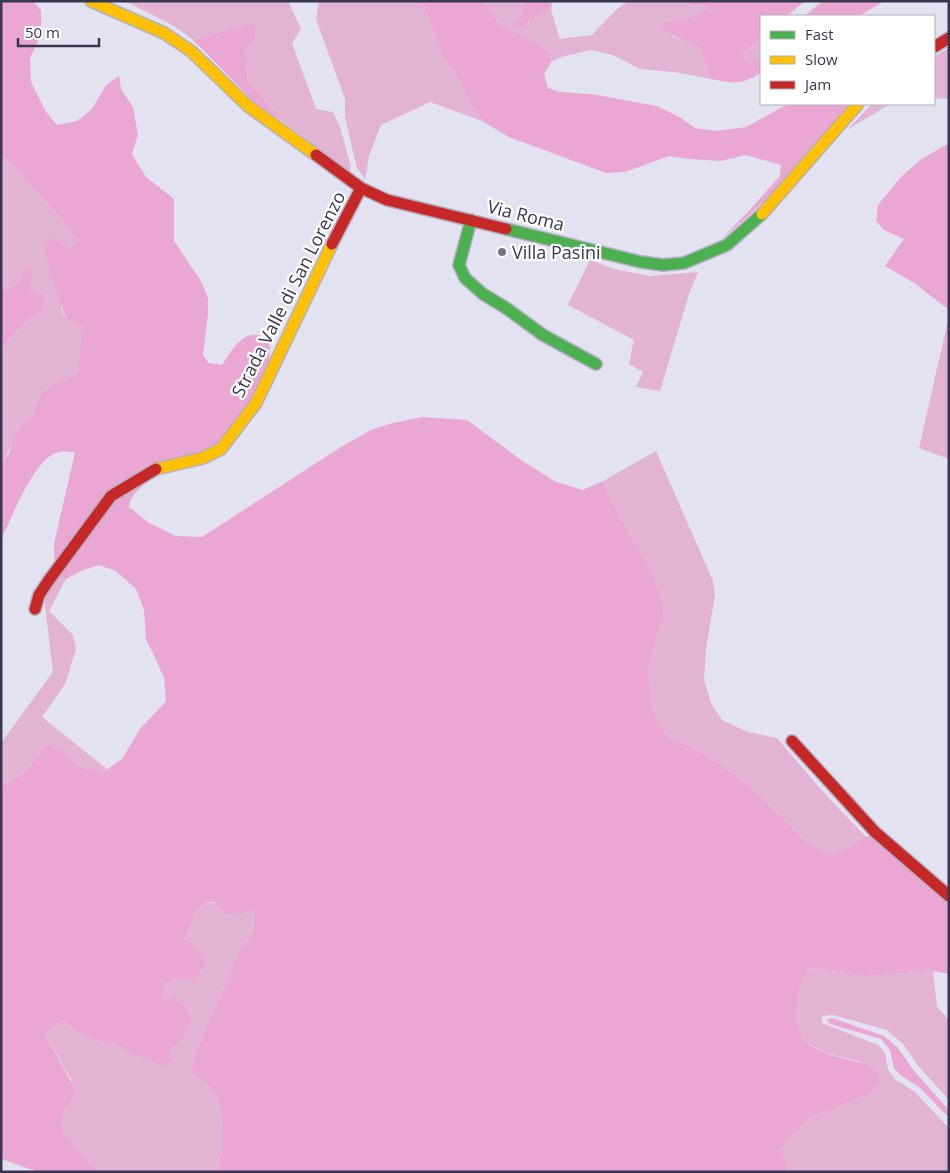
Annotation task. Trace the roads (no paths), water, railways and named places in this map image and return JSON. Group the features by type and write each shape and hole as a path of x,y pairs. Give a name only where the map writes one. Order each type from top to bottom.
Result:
{"street":[{"name":"Via Roma","path":"91,1 164,34 192,51 248,106 362,188 386,200 640,262 663,265 684,263 727,245 741,234 789,184 857,105"},
{"path":"935,46 949,38"},
{"name":"Strada Valle di San Lorenzo","path":"36,609 40,595 49,580 111,496 157,469 203,458 221,449 256,403 333,241 362,188"},
{"path":"471,220 459,266 464,278 483,294 543,335 596,364"},
{"path":"792,741 875,832 949,896"}],"place":[{"name":"Villa Pasini","path":"502,252"}]}
